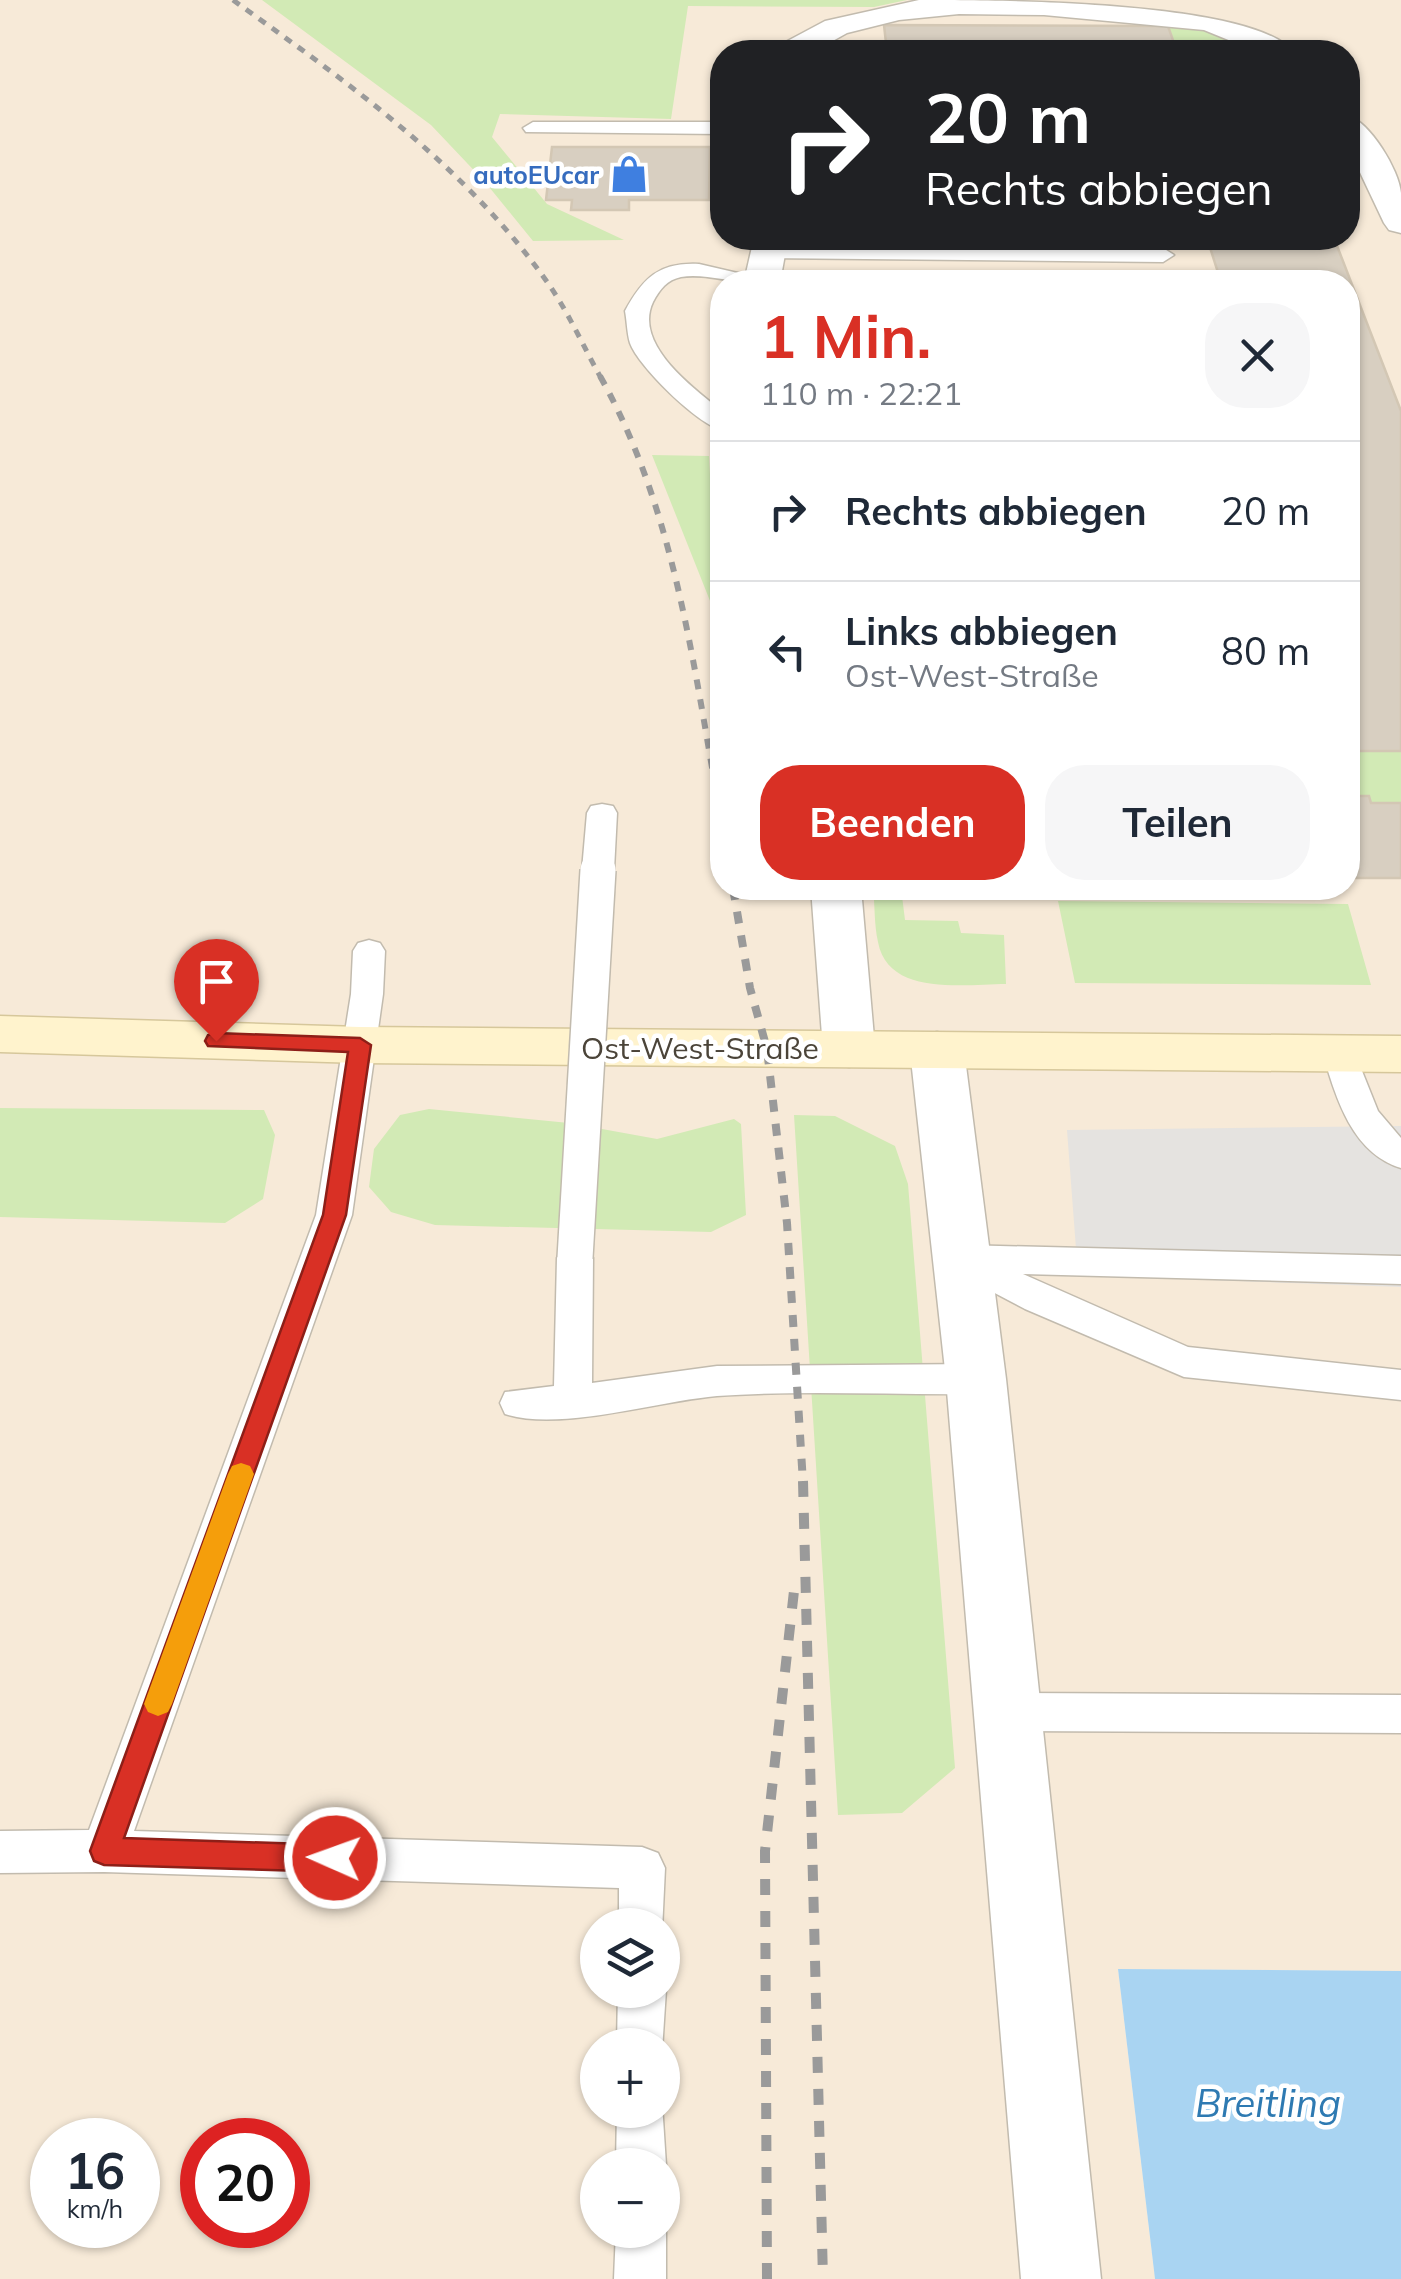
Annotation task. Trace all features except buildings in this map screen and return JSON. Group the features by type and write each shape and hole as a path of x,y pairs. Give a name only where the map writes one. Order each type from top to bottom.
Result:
{"street":[{"path":"813,40 836,27 898,11 1036,3 1209,20 1260,40"},
{"path":"1360,141 1399,215"},
{"path":"837,900 849,1049"},
{"name":"Ost-West-Straße","path":"0,1034 360,1045 1401,1054"},
{"path":"937,1050 976,1379 1061,2279"}],"lane":[{"path":"533,128 710,128"},
{"path":"768,258 1162,254"},
{"path":"710,272 676,271 654,282 636,312 642,344 684,393 710,414"},
{"path":"572,1401 575,1258 602,813"},
{"path":"104,1851 334,1215 360,1045 369,951"},
{"path":"1340,1054 1358,1111 1381,1143 1401,1155"},
{"path":"962,1259 1401,1270"},
{"path":"962,1259 1038,1299 1184,1362 1401,1385"},
{"path":"519,1403 572,1401 717,1381 976,1379"},
{"path":"1007,1712 1401,1714"},
{"path":"0,1852 104,1851 642,1868 642,1908"},
{"path":"640,2248 640,2279"}],"shaded area":[{"path":"0,0 1401,0 1401,1971 1118,1969 1155,2279 0,2279"},
{"path":"1401,1126 1401,1287 1078,1275 1067,1130"}],"green space":[{"path":"262,0 907,0 874,7 688,6 671,119 500,114 492,137 547,204 624,240 533,241 431,125"},
{"path":"1168,26 1217,29 1230,40 1173,40"},
{"path":"652,455 709,456 710,601"},
{"path":"1360,751 1401,751 1401,803 1371,803 1369,796 1360,796"},
{"path":"874,900 902,900 905,920 958,921 961,933 1004,935 1006,984 930,984 912,979 896,972 885,960 876,929"},
{"path":"1058,901 1348,904 1371,985 1075,983"},
{"path":"0,1108 264,1110 275,1135 263,1199 225,1223 0,1217"},
{"path":"429,1109 569,1123 657,1139 734,1119 741,1124 746,1215 711,1232 435,1225 391,1212 369,1187 374,1149 400,1115"},
{"path":"794,1115 835,1116 895,1146 908,1184 955,1768 902,1813 838,1815"}],"water":[{"name":"Breitling","path":"1118,1969 1401,1971 1401,2279 1155,2279"}],"railway":[{"path":"233,0 401,127 477,198 553,291 601,378"},
{"path":"601,378 648,482 665,538 710,757"},
{"path":"735,900 750,988 767,1049 787,1223 803,1483"},
{"path":"803,1481 823,2279"},
{"path":"767,2279 765,1851 795,1582"}],"slow traffic":[{"path":"158,1704 241,1474"}],"place":[{"name":"autoEUcar","path":"629,174"}],"route":[{"path":"216,1041 360,1045 334,1215 104,1851 335,1858"}]}
